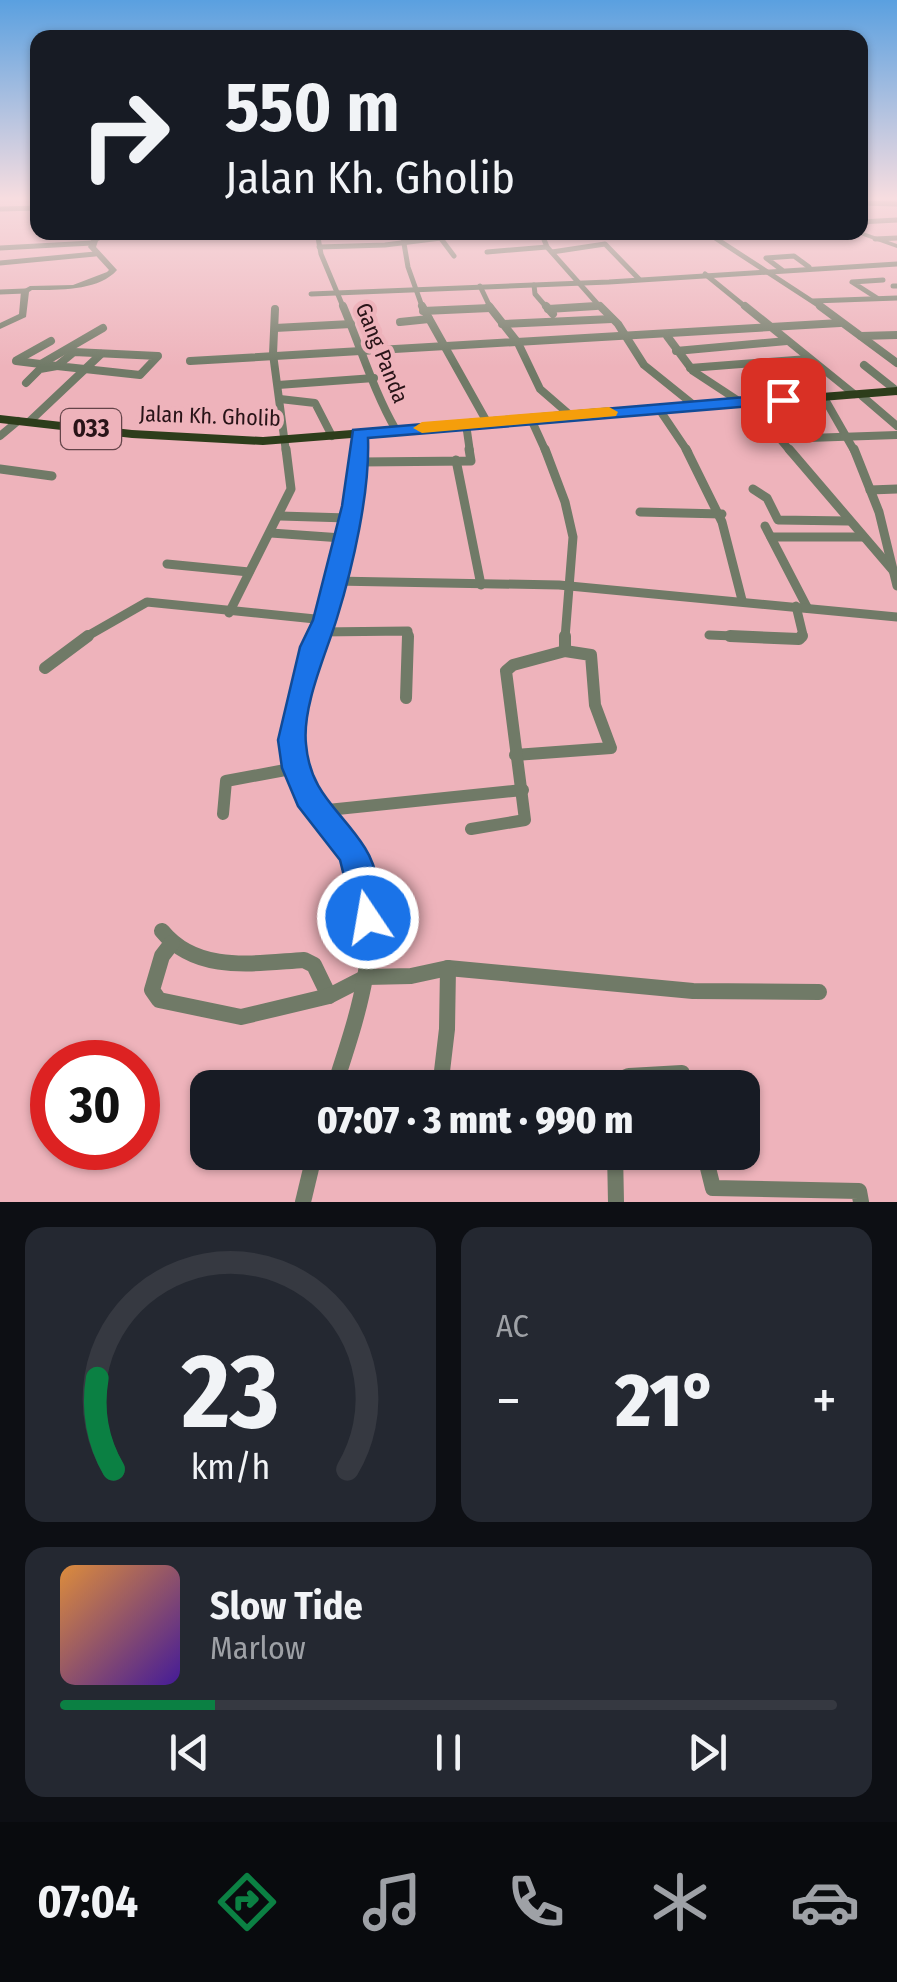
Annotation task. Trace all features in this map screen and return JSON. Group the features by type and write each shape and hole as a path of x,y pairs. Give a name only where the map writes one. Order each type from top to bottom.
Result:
{"main road":[{"name":"Jalan Kh. Gholib","path":"0,419 183,436 287,439 897,391"}],"street":[{"path":"0,263 94,254"},
{"path":"0,292 74,287 99,281 113,270 95,254"},
{"name":"Gang Panda","path":"321,254 374,378 378,399 396,430"},
{"path":"405,254 411,288 443,347 484,408 488,422"},
{"path":"553,254 628,338 644,365 695,406"},
{"path":"615,254 640,279"},
{"path":"741,254 897,364"},
{"path":"782,270 766,258 794,256 810,268"},
{"path":"311,294 897,264"},
{"path":"864,266 896,286"},
{"path":"705,274 897,426"},
{"path":"878,299 852,282 884,280"},
{"path":"534,285 535,294 560,322"},
{"path":"480,286 490,308 518,343 540,389 570,416"},
{"path":"0,326 23,315 25,292"},
{"path":"812,301 897,298"},
{"path":"548,310 599,306"},
{"path":"423,311 490,308"},
{"path":"229,612 291,488 274,357 275,309"},
{"path":"400,322 429,319"},
{"path":"502,324 612,319"},
{"path":"538,322 557,342"},
{"path":"190,361 840,323"},
{"path":"275,328 351,324"},
{"path":"40,364 104,328"},
{"path":"860,336 897,334"},
{"path":"667,336 690,368 760,415 896,581"},
{"path":"26,383 40,368 50,367 140,375 158,357 72,353 50,367 16,361 51,342"},
{"path":"676,351 787,342"},
{"path":"0,436 24,421 102,354"},
{"path":"110,372 126,355"},
{"path":"690,368 808,359"},
{"path":"864,366 897,391"},
{"path":"278,386 374,378"},
{"path":"822,396 850,439 885,532 896,581"},
{"path":"280,400 317,405 332,436"},
{"path":"659,409 702,474 722,514 742,600"},
{"path":"531,419 569,520 574,554 564,611 565,652"},
{"path":"360,462 471,461 466,424"},
{"path":"339,1070 366,978 367,900 354,856 318,811 296,768 292,740 295,714 334,582 360,462 359,434"},
{"path":"779,439 897,435"},
{"path":"456,460 481,585"},
{"path":"0,468 52,476"},
{"path":"753,489 766,498 778,520 848,521"},
{"path":"870,490 897,489"},
{"path":"640,512 722,514"},
{"path":"280,516 348,518"},
{"path":"708,635 799,639 803,635 801,606 765,526"},
{"path":"885,532 897,533"},
{"path":"270,533 342,538"},
{"path":"771,538 862,537"},
{"path":"167,564 249,572"},
{"path":"334,582 568,587 897,617"},
{"path":"45,668 141,604 322,626 408,631 406,698"},
{"path":"471,829 523,822 522,790 515,755 506,669 565,652 591,655 595,705 610,748 515,755"},
{"path":"223,814 226,780 296,768"},
{"path":"318,811 522,790"},
{"path":"330,996 314,965 304,960 222,966 167,937 152,990 167,1003 241,1017 330,996 366,978 411,976 448,968 693,991 818,992"},
{"path":"442,1070 448,968"},
{"path":"302,1202 310,1170"},
{"path":"615,1170 616,1202"},
{"path":"709,1170 714,1188 859,1191 861,1202"}],"slow traffic":[{"path":"422,428 609,412"}],"route":[{"path":"368,918 354,856 312,806 296,768 292,740 312,647 325,620 352,506 360,462 359,434 783,400"}]}
